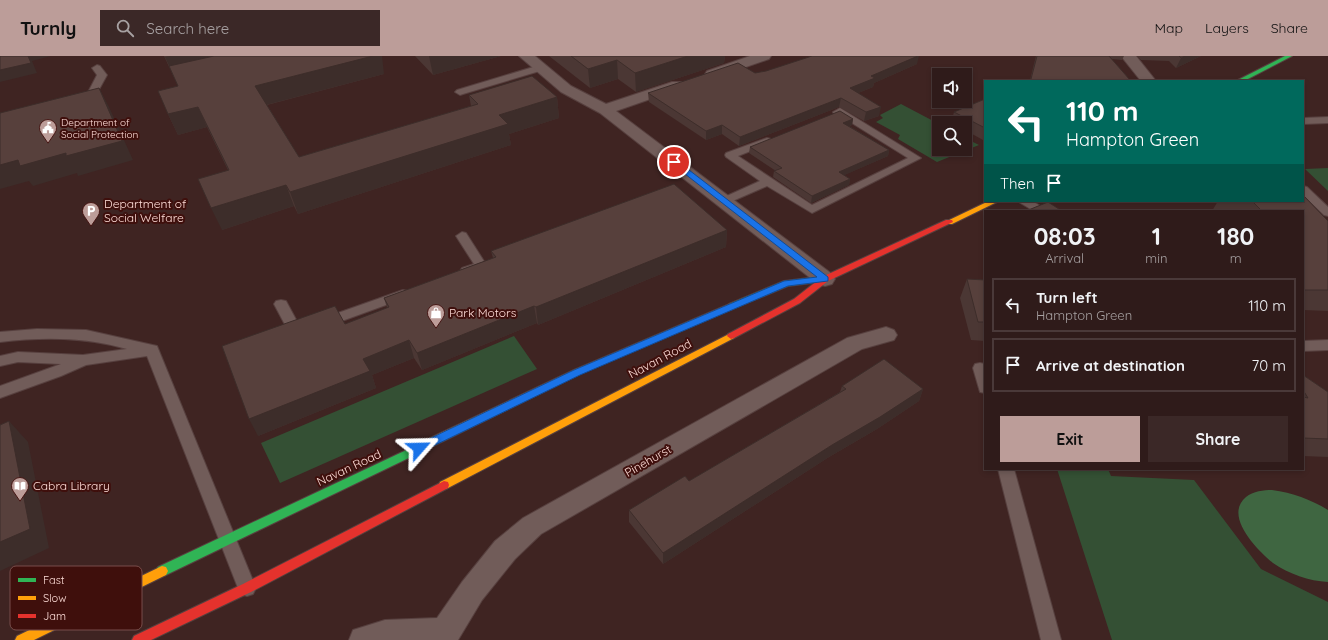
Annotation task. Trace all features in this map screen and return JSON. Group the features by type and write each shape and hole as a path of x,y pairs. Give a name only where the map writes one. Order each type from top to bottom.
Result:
{"main road":[{"path":"1241,80 1290,56"},
{"name":"Navan Road","path":"138,640 247,588 797,301 825,279 993,202"},
{"name":"Navan Road","path":"142,581 577,372 787,283 825,279"},
{"name":"Navan Road","path":"21,640 41,630"}],"street":[{"path":"526,56 566,89 605,110 825,279"},
{"path":"1128,56 1148,80"},
{"path":"605,110 696,79 753,57"},
{"name":"Pinehurst","path":"364,640 385,634 444,636 472,591 505,550 532,526 855,343 886,335"}],"lane":[{"path":"88,102 102,75 98,68"},
{"path":"460,92 540,68"},
{"path":"774,138 730,155 768,182 812,210 916,158 840,111 825,117"},
{"path":"1304,121 1328,120"},
{"path":"724,201 768,182"},
{"path":"1304,190 1328,213"},
{"path":"1025,202 1040,210"},
{"path":"462,236 481,266"},
{"path":"452,276 495,260"},
{"path":"281,304 296,333 415,290"},
{"path":"0,337 30,333 97,336 152,350"},
{"path":"1304,346 1328,345"},
{"path":"152,350 247,588"},
{"path":"0,361 18,357 84,360 152,350"},
{"path":"0,392 56,372 84,360"},
{"path":"984,369 980,368 984,384"},
{"path":"1006,470 1051,640"}],"green space":[{"path":"901,104 932,120 932,156 952,156 937,162 898,139 900,135 876,122 883,118 880,115"},
{"path":"972,142 979,145 972,148"},
{"path":"1328,168 1328,191 1305,169"},
{"path":"514,336 537,369 280,483 261,443"},
{"path":"1057,470 1108,470 1111,476 1194,480 1261,569 1328,602 1328,640 1112,640"},
{"path":"1272,490 1301,497 1328,510 1328,582 1292,574 1279,567 1259,550 1245,533 1240,523 1238,514 1240,505 1246,497 1252,493"}],"building":[{"path":"0,56 28,56 31,63 0,70"},
{"path":"214,56 373,56 255,86 299,157 478,104 469,95 532,76 557,97 499,115 508,124 290,192 286,185 211,208 198,179 229,170 198,107 168,114 158,91 178,86 169,66"},
{"path":"571,56 688,56 635,73 617,60 588,69"},
{"path":"812,56 918,56 871,76 875,78 850,88 881,107 866,112 841,98 740,137 722,125 706,131 648,93 738,63 755,73 766,71"},
{"path":"1037,56 1109,56 1130,80 1029,80 1031,79"},
{"path":"99,88 122,141 66,156 66,153 20,166 18,160 0,165 0,113"},
{"path":"984,99 984,127 972,121 972,116 962,116 954,112 964,108 972,108 972,104"},
{"path":"840,111 853,119 843,123 889,150 839,172 850,179 812,196 774,171 782,168 750,147"},
{"path":"674,184 727,230 417,353 409,340 363,359 370,371 249,419 222,346 335,306 345,324 389,307 384,298 496,257 491,251"},
{"path":"1304,196 1328,221 1328,290 1304,290 1304,210 1261,210 1253,202 1304,202"},
{"path":"1048,202 1060,210 1028,210"},
{"path":"967,279 984,280 984,322 978,322"},
{"path":"884,359 923,389 663,553 629,510 685,476 689,481 846,389 842,386"},
{"path":"1304,376 1328,392 1328,439 1304,438 1304,397 1308,398 1304,392"},
{"path":"9,421 30,529 0,542 0,425"}],"traffic: fast":[{"path":"1241,80 1289,56"},
{"path":"732,306 787,283 825,279"},
{"path":"162,571 415,450"}],"traffic: slow":[{"path":"949,222 993,202"},
{"path":"415,450 577,372 732,306"},
{"path":"444,485 731,336"},
{"path":"142,581 162,571"},
{"path":"21,640 41,630"}],"traffic: jam":[{"path":"731,336 797,301 825,279 949,222"},
{"path":"138,640 247,588 444,485"}],"place":[{"name":"Department of Social Protection","path":"48,143"},
{"name":"Department of Social Welfare","path":"91,226"},
{"name":"Park Motors","path":"436,328"},
{"name":"Cabra Library","path":"20,501"}],"route":[{"path":"419,448 577,372 787,283 825,279 770,238 674,162"}]}
